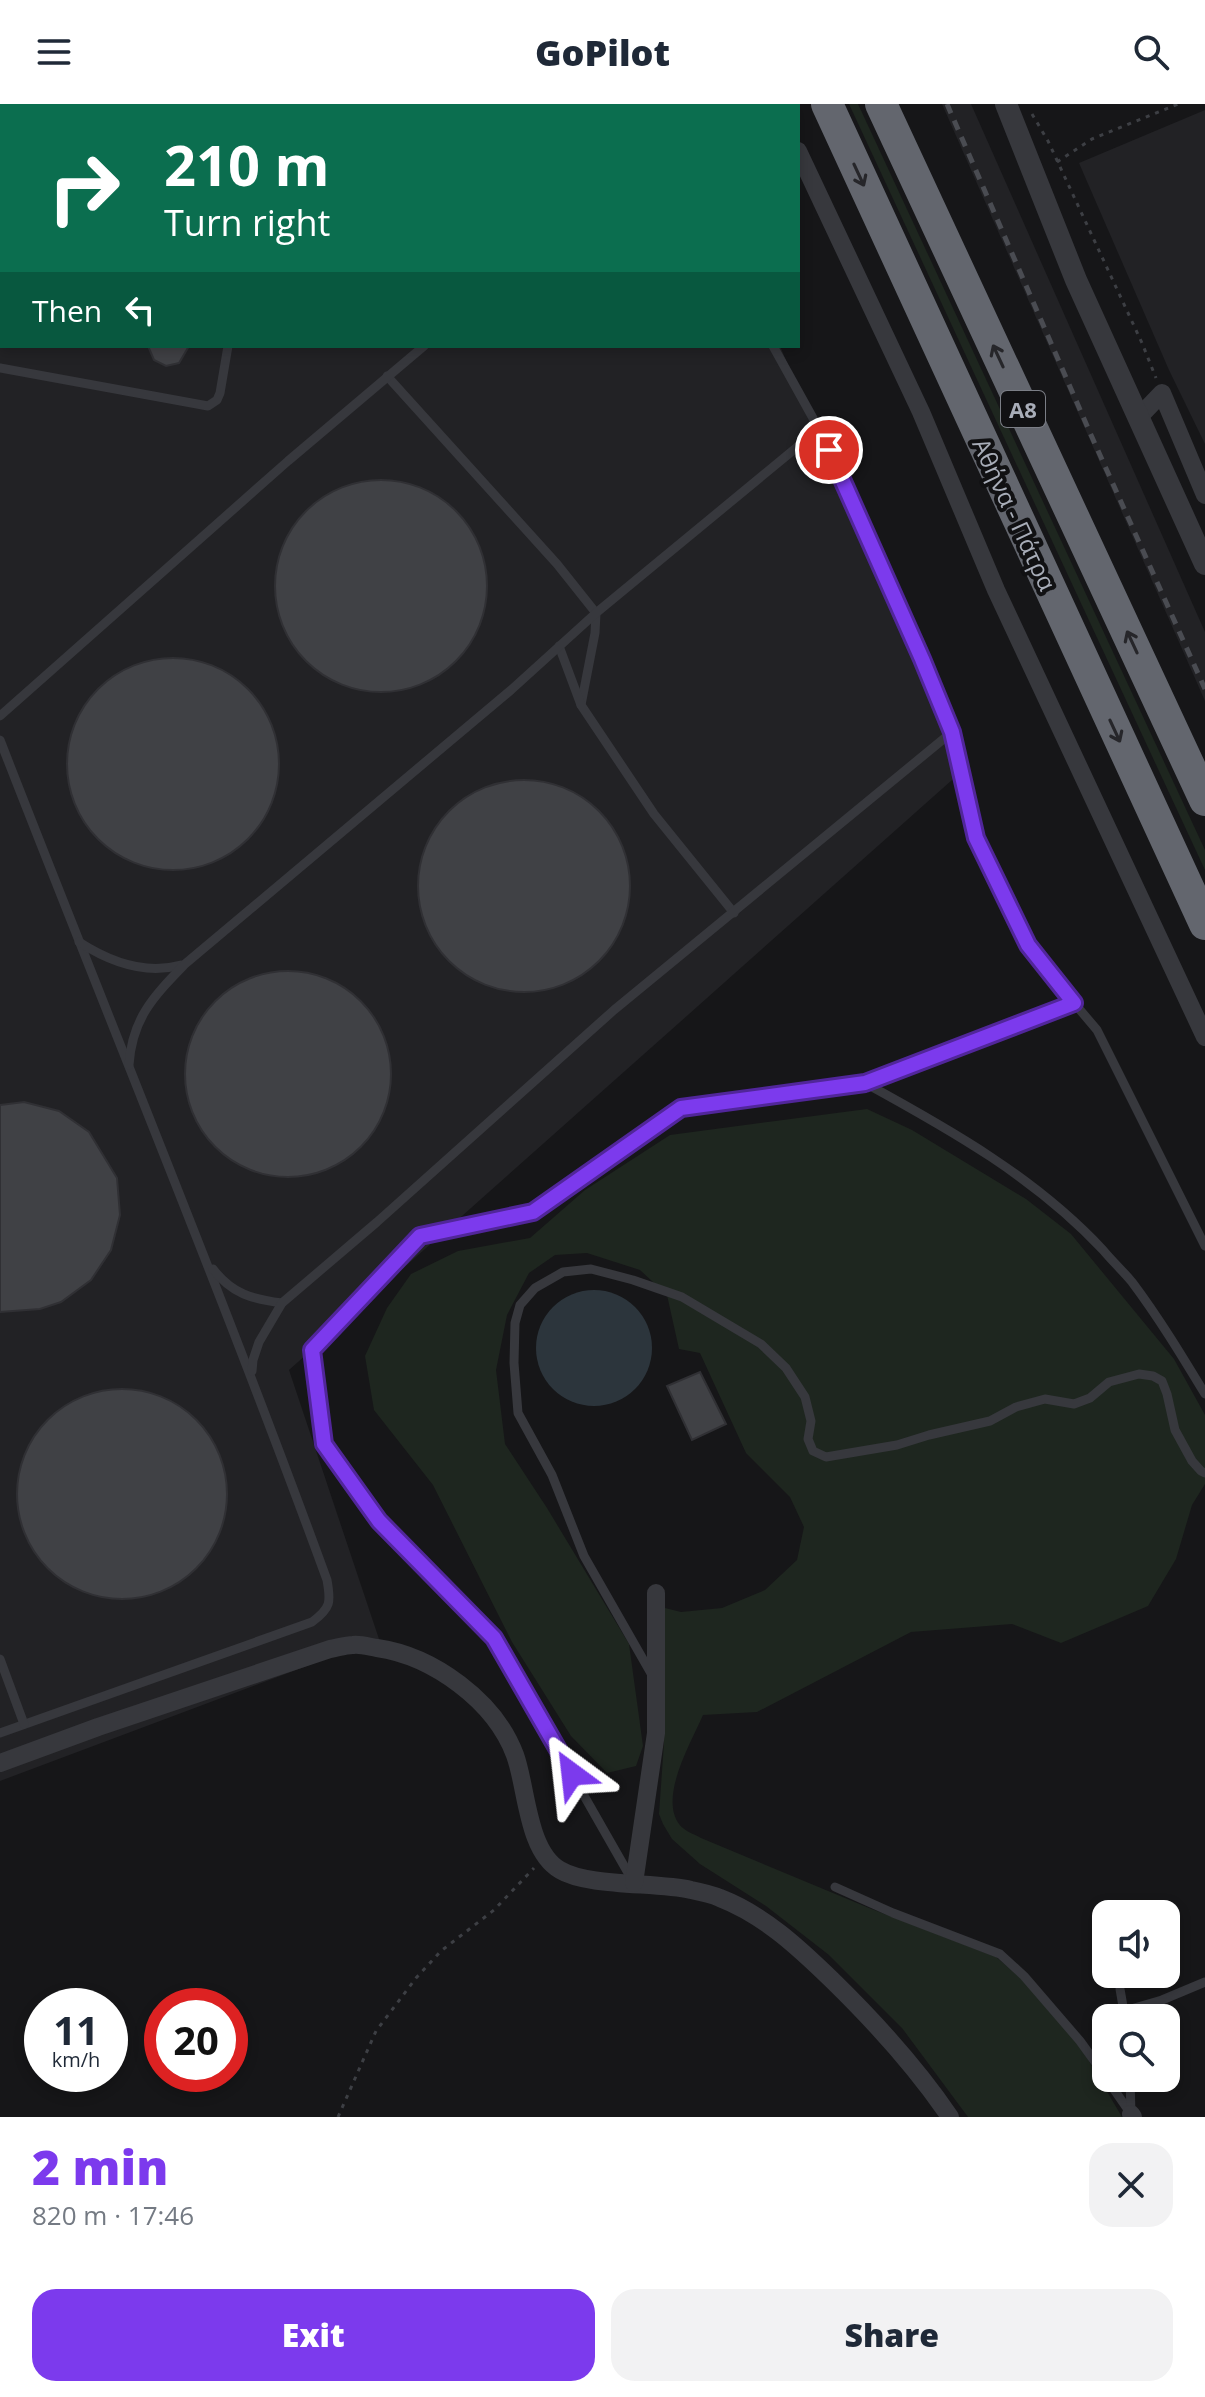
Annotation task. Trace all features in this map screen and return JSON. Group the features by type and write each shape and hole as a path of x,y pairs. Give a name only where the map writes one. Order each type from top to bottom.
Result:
{"highway":[{"name":"Αθήνα - Πάτρα","path":"827,104 1205,924"},
{"name":"Α8","path":"881,104 1205,800"}],"street":[{"path":"1006,104 1076,280 1205,564"},
{"path":"800,155 921,412 996,590 1205,1037"},
{"path":"1138,418 1162,393 1205,495"},
{"path":"634,1883 656,1733 656,1593"},
{"path":"0,1763 330,1649 355,1645 394,1650 448,1676 469,1692 496,1722 513,1750 528,1809 545,1857 561,1871 584,1878 687,1889 720,1898 775,1929 847,1995 897,2047 950,2117"}],"lane":[{"path":"0,368 208,406 217,400 220,393 228,348"},
{"path":"0,716 422,348"},
{"path":"774,348 819,429 952,732 976,838 1028,945 1097,1030 1205,1246"},
{"path":"387,376 557,564 596,613 581,705"},
{"path":"129,1070 130,1048 137,1024 148,1004 185,964 511,690 596,613 819,429"},
{"path":"559,646 581,705 654,814 734,913"},
{"path":"251,1375 259,1342 282,1303 614,1010 952,732"},
{"path":"0,740 251,1375 327,1580 331,1599 325,1613 312,1622 0,1733"},
{"path":"79,942 116,962 144,968 166,969 185,964"},
{"path":"634,1883 494,1638 379,1521 324,1444 312,1350 420,1236 533,1212 681,1108 865,1083 1074,1003"},
{"path":"865,1083 944,1126 1040,1190 1078,1224 1130,1280 1175,1344 1205,1394"},
{"path":"207,1261 224,1284 234,1291 282,1303"},
{"path":"656,1683 584,1556 552,1475 518,1413 514,1363 515,1323 520,1305 535,1288 563,1272 591,1269 682,1297 761,1344 786,1368 805,1397 811,1421 808,1439 813,1451 826,1457 897,1445 973,1427 1016,1407 1045,1399 1074,1404 1090,1398 1109,1382 1139,1374 1162,1381 1175,1430 1192,1461 1205,1473"},
{"path":"0,1659 24,1724"},
{"path":"835,1887 1000,1954 1024,1976 1092,2058"},
{"path":"1151,2004 1205,1982"},
{"path":"1120,1989 1122,2004"},
{"path":"1116,2092 1132,2116"},
{"path":"1131,2092 1132,2116"}],"path":[{"path":"1057,162 1092,139 1178,104"},
{"path":"1028,108 1048,141 1162,393"},
{"path":"338,2117 376,2031 416,1978 441,1951 494,1910 545,1857"}],"shaded area":[{"path":"849,104 858,104 1205,850 1205,870"},
{"path":"942,104 971,104 1205,632 1205,701"},
{"path":"1205,110 1205,444 1169,370 1079,163"},
{"path":"0,348 781,348 961,772 289,1370 379,1639 0,1781"},
{"path":"867,1109 912,1130 1026,1199 1071,1234 1174,1359 1205,1415 1205,1484 1192,1505 1176,1559 1148,1606 1061,1643 1012,1624 911,1632 757,1712 703,1715 679,1770 673,1799 679,1824 701,1838 996,1957 1021,1978 1079,2044 1092,2066 1092,2092 1107,2092 1122,2117 968,2117 902,2028 829,1955 766,1906 700,1864 672,1839 663,1824 659,1814 664,1743 665,1608 681,1612 722,1608 765,1590 797,1560 804,1527 790,1497 746,1453 700,1353 679,1349 667,1295 640,1270 587,1253 555,1255 529,1273 507,1315 496,1370 505,1444 629,1644 643,1746 636,1766 607,1773 571,1736 512,1642 433,1485 374,1410 365,1356 387,1308 411,1274 458,1251 530,1238 585,1190 670,1135"},
{"path":"594,1290 616,1294 635,1307 648,1326 652,1348 648,1370 635,1389 616,1402 594,1406 572,1402 553,1389 540,1370 536,1348 540,1326 553,1307 572,1294"}],"building":[{"path":"149,348 188,348 179,363 166,366 154,360"},
{"path":"381,480 422,488 456,511 479,545 487,586 479,627 456,661 422,684 381,692 340,684 306,661 283,627 275,586 283,545 306,511 340,488"},
{"path":"173,658 213,666 248,689 271,724 279,764 271,804 248,839 213,862 173,870 133,862 98,839 75,804 67,764 75,724 98,689 133,666"},
{"path":"524,780 565,788 599,811 622,845 630,886 622,927 599,961 565,984 524,992 483,984 449,961 426,927 418,886 426,845 449,811 483,788"},
{"path":"288,971 327,979 361,1001 383,1035 391,1074 383,1113 361,1147 327,1169 288,1177 249,1169 215,1147 193,1113 185,1074 193,1035 215,1001 249,979"},
{"path":"24,1102 59,1111 89,1132 117,1178 120,1215 111,1250 91,1280 61,1302 40,1309 0,1312 0,1105"},
{"path":"700,1372 726,1424 692,1440 667,1386"},
{"path":"122,1389 162,1397 181,1406 196,1420 210,1435 219,1454 227,1494 219,1534 210,1553 196,1568 181,1582 162,1591 122,1599 82,1591 63,1582 48,1568 34,1553 25,1534 17,1494 25,1454 34,1435 48,1420 63,1406 82,1397"}],"railway":[{"path":"947,104 1205,689"}],"route":[{"path":"572,1774 494,1638 379,1521 324,1444 312,1350 420,1236 533,1212 681,1108 865,1083 1074,1003 1028,945 976,838 952,732 829,450"}]}
